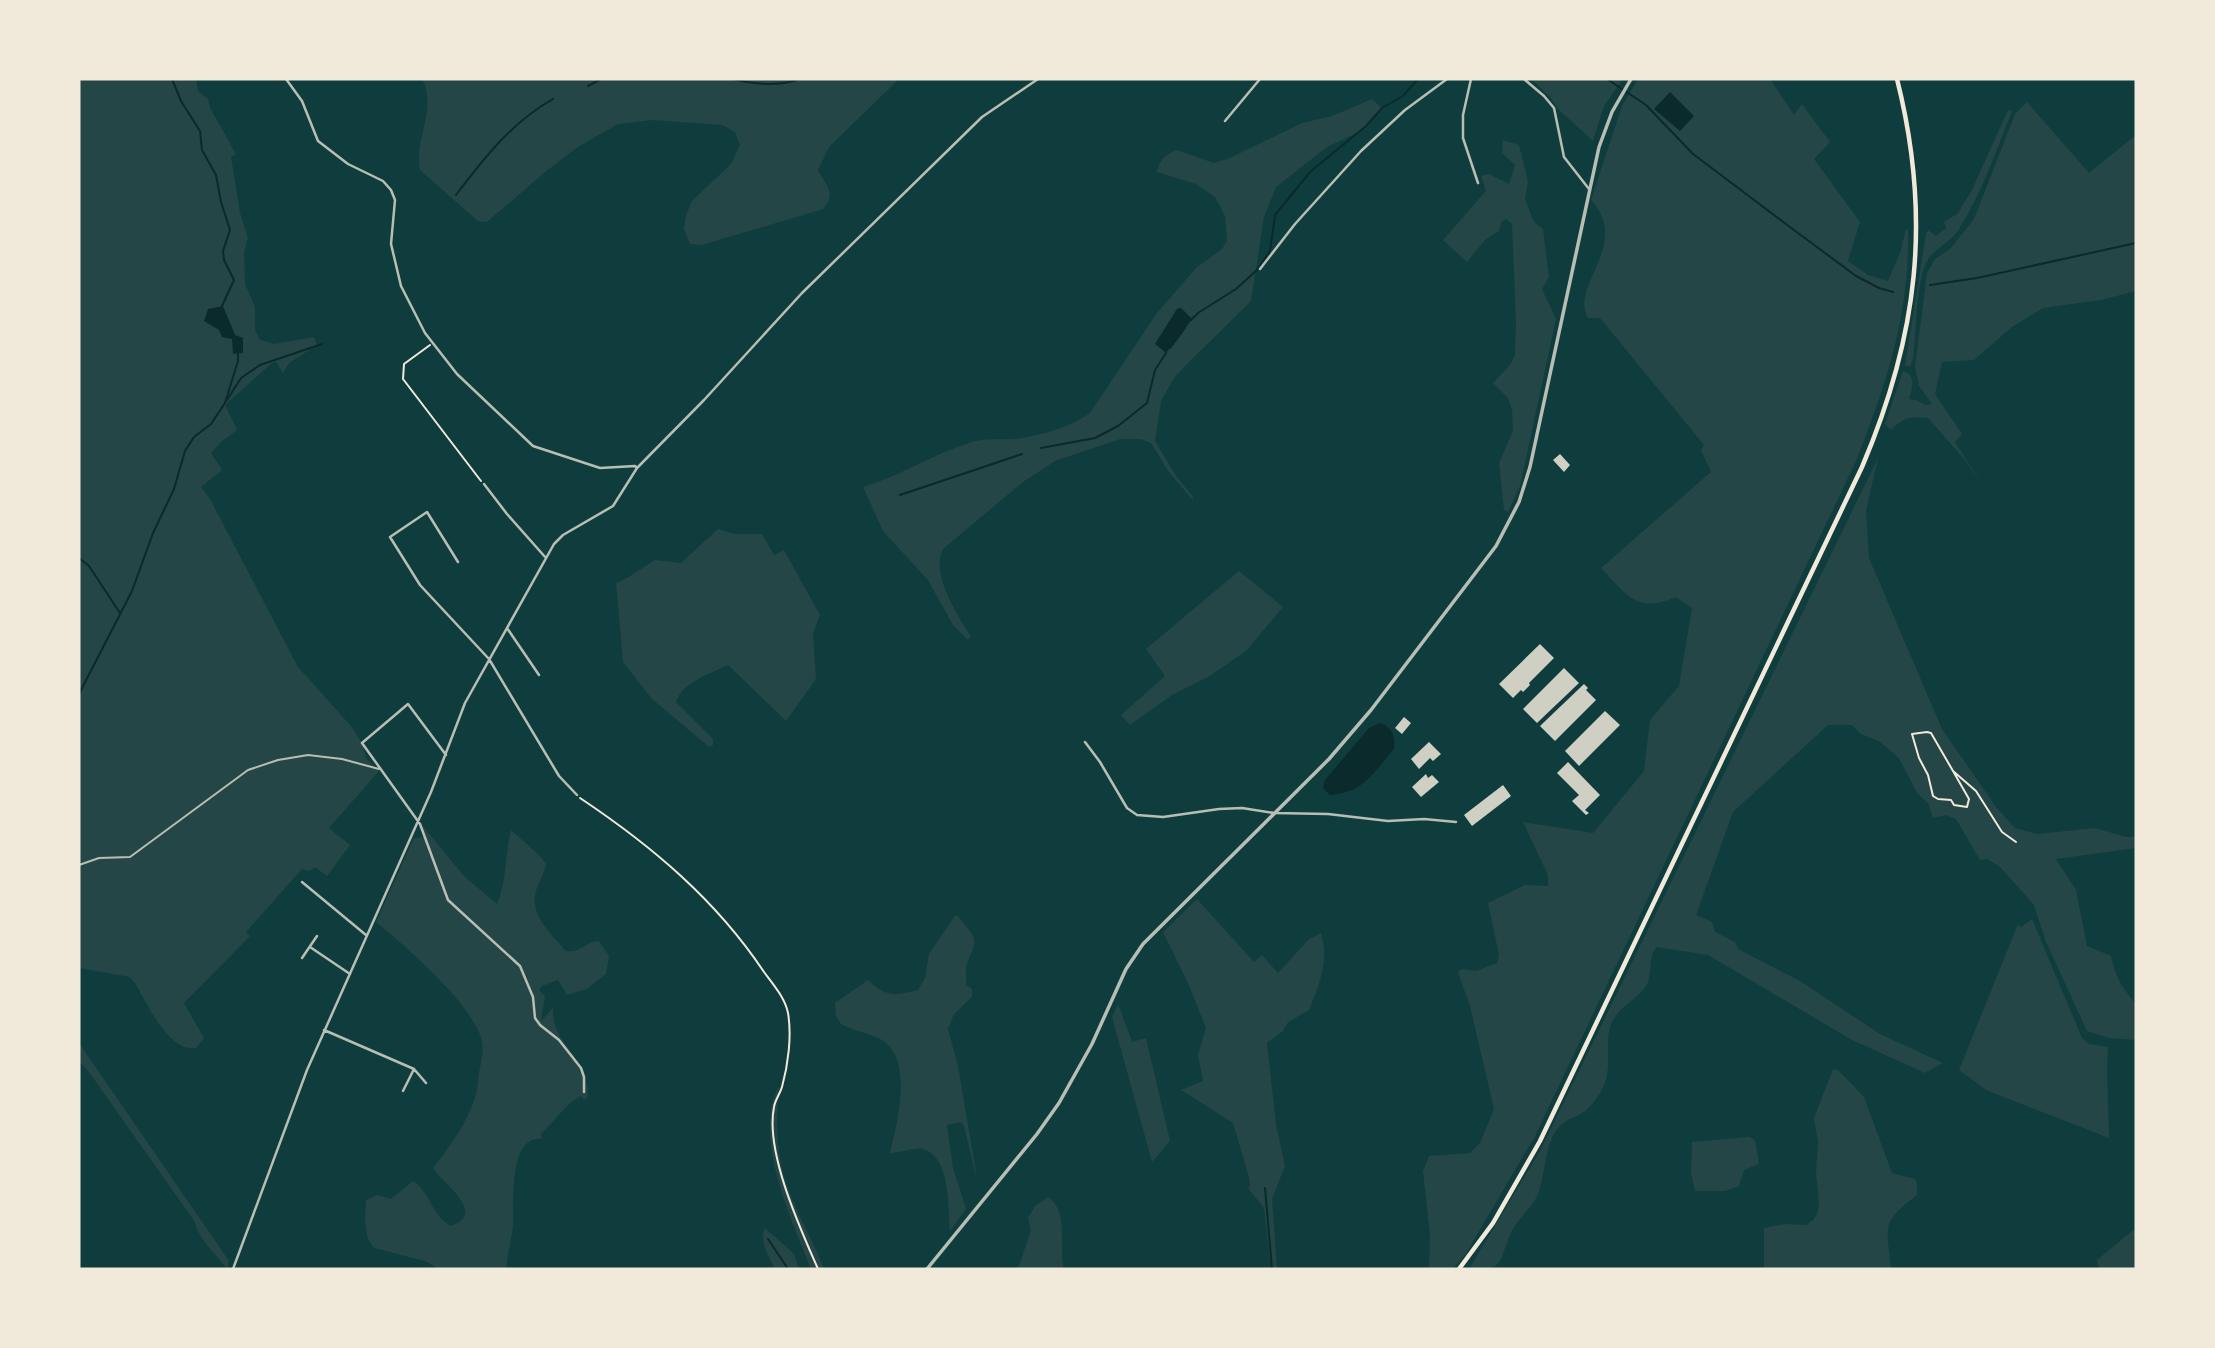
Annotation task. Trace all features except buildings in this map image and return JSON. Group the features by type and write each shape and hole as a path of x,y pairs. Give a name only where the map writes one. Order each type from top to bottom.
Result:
{"main road":[{"path":"1459,1269 1493,1223 1528,1164 1862,467 1889,397 1908,325 1916,255 1917,209 1911,146 1897,79"}],"street":[{"path":"286,79 302,101 318,141 348,164 383,181 391,190 396,200 391,244 403,292 432,343 482,399 533,446 600,468 638,468"},
{"path":"233,1269 280,1139 324,1030 418,822 465,703 546,558 563,535 613,506 638,468 776,320 891,204 982,117 1038,79"},
{"path":"1225,121 1260,79"},
{"path":"1260,270 1295,224 1361,151 1405,110 1447,79"},
{"path":"1471,79 1462,115 1463,138 1478,183"},
{"path":"1524,79 1554,108 1564,157 1589,189"},
{"path":"927,1269 1059,1103 1092,1044 1126,969 1143,944 1347,739 1489,555 1513,515 1530,467 1603,133 1631,79"},
{"path":"484,484 546,558"},
{"path":"458,562 427,512 390,537 420,585 489,659 559,776 577,795"},
{"path":"507,628 539,674"},
{"path":"446,754 408,704 362,743 418,822 448,900 520,966 533,997 535,1018 559,1040 580,1068 584,1077 584,1092"},
{"path":"1085,742 1128,808 1137,815 1163,817 1231,808 1388,821 1424,819 1457,822"},
{"path":"302,882 366,935"},
{"path":"302,958 317,936"},
{"path":"310,947 349,974"},
{"path":"324,1030 414,1069 426,1083"},
{"path":"403,1091 414,1069"}],"lane":[{"path":"79,865 99,858 130,857 248,770 297,757 316,755 380,769"}],"path":[{"path":"432,343 404,364 403,379 484,484"},
{"path":"1953,771 1969,799 1967,807 1933,796 1912,734 1931,733 1953,771 1976,791 2002,832 2016,842"},
{"path":"577,795 636,837 704,896 749,951 785,1004 788,1013 788,1045 781,1088 774,1106 776,1156 818,1269"}],"shaded area":[{"path":"79,79 196,79 198,91 208,99 210,108 236,154 231,157 240,213 248,238 244,252 245,284 255,307 255,330 260,340 274,344 314,337 317,345 289,363 283,373 276,362 272,363 225,405 237,430 211,453 222,470 201,487 210,499 298,667 351,726 362,743 366,758 379,771 329,828 350,845 327,876 315,867 310,871 302,869 246,932 250,936 184,1003 204,1038 196,1048 176,1042 168,1034 130,977 79,968"},
{"path":"422,79 899,79 829,147 818,170 830,194 823,209 702,245 690,244 684,229 686,215 692,201 731,164 740,145 735,132 722,125 653,120 618,124 578,147 487,222 478,221 420,170 420,146 428,101"},
{"path":"1531,79 1623,79 1604,106 1593,141 1558,109 1551,98"},
{"path":"1638,79 1770,79 1794,115 1802,104 1830,142 1814,159 1860,222 1848,261 1868,275 1888,281 1900,253 1906,229 1908,231 1908,262 1900,320 1886,377 1856,461 1535,1136 1465,1255 1453,1269 1429,1269 1430,1235 1423,1171 1429,1156 1470,1153 1480,1143 1494,1109 1470,1006 1458,972 1462,969 1476,971 1497,963 1499,955 1488,903 1525,885 1548,886 1548,875 1523,822 1593,833 1644,771 1650,720 1679,686 1692,608 1676,597 1651,603 1633,599 1601,568 1711,472 1701,450 1704,445 1600,318 1588,318 1584,305 1586,292 1603,248 1605,233 1602,217 1591,200 1622,106"},
{"path":"1670,92 1694,116 1680,131 1654,109"},
{"path":"1372,99 1382,108 1361,131 1327,147 1276,187 1264,217 1251,301 1174,378 1161,401 1155,441 1176,476 1194,498 1192,499 1168,471 1151,443 1141,439 1120,439 1055,461 1023,482 943,549 940,571 947,594 971,637 967,639 953,625 928,580 883,531 863,487 972,442 1015,439 1044,433 1064,427 1090,413 1157,313 1196,268 1222,249 1227,241 1225,216 1215,197 1196,184 1157,172 1164,158 1177,150 1214,163 1302,123 1332,116","holes":["1181,308 1192,319 1169,349 1156,344 1177,309"]},
{"path":"2027,102 2089,173 2136,135 2136,291 2101,300 2043,308 2012,327 1974,360 1942,362 1935,394 1962,434 1955,442 1983,486 1965,460 1928,418 1908,418 1891,430 1885,424 1903,371 1912,379 1909,399 1926,405 1932,404 1919,386 1915,367 1927,273 1935,259 1950,249 1974,219 2015,114"},
{"path":"2008,110 2012,111 1975,201 1956,234 1926,263 1918,296 1913,359 1910,366 1907,366 1905,365 1926,234 1928,230 1936,236 1946,228 1944,222 1957,214 1972,190"},
{"path":"1503,140 1519,145 1528,181 1525,199 1534,222 1543,229 1549,277 1542,289 1556,319 1520,486 1508,512 1504,510 1499,463 1513,431 1512,409 1508,398 1493,383 1510,365 1515,355 1512,224 1506,219 1502,221 1499,231 1486,239 1467,262 1443,240 1486,191 1481,176 1489,174 1509,184 1515,165 1502,153"},
{"path":"223,306 235,335 243,338 243,353 233,354 232,339 222,337 219,330 204,321 208,309"},
{"path":"1181,308 1192,319 1166,353 1155,344 1177,309"},
{"path":"1878,458 1866,511 1869,558 1942,729 1996,807 2015,828 2037,834 2095,828 2126,837 2136,837 2136,848 2056,859 2076,890 2087,946 2111,956 2120,981 2136,1004 2136,1040 2109,1038 2087,1031 2046,942 2034,905 2000,867 1987,859 1980,860 1956,819 1946,815 1933,818 1928,803 1917,793 1899,758 1879,741 1861,734 1852,725 1828,725 1733,812 1696,915 1712,922 1715,932 1735,942 1738,949 1800,981 1880,1034 1943,1063 1925,1073 1852,1040 1708,955 1657,947 1652,954 1645,987 1612,1022 1608,1037 1607,1077 1601,1092 1585,1111 1564,1122 1553,1135 1538,1194 1514,1228 1499,1262 1490,1268 1469,1269 1540,1151"},
{"path":"718,529 734,534 762,534 774,555 784,550 820,615 813,634 816,679 786,721 728,665 684,689 676,702 713,739 713,745 709,747 652,699 623,662 616,583 655,560 681,563"},
{"path":"1239,571 1283,607 1246,651 1208,677 1172,695 1130,725 1121,715 1165,676 1146,649"},
{"path":"1380,723 1392,733 1394,749 1359,786 1330,795 1323,788 1325,780 1369,728"},
{"path":"421,824 464,876 497,904 503,886 511,830 546,864 535,900 539,916 549,931 566,951 599,941 609,956 606,974 587,989 567,995 558,980 542,986 539,990 545,996 541,1021 553,1008 558,1032 583,1071 588,1097 584,1100 581,1096 570,1103 541,1134 542,1139 531,1141 523,1148 515,1173 513,1225 506,1269 439,1269 425,1261 374,1248 368,1239 365,1222 366,1200 377,1195 391,1199 413,1181 451,1226 465,1214 460,1198 433,1168 458,1133 473,1104 482,1057 482,1041 466,1010 452,993 420,960 376,922 414,838 426,837"},
{"path":"1197,899 1254,962 1262,955 1278,973 1309,939 1321,933 1324,963 1309,1010 1288,1022 1283,1031 1267,1043 1276,1125 1285,1166 1272,1199 1277,1269 1271,1269 1264,1208 1248,1188 1249,1177 1233,1123 1181,1090 1203,1081 1198,1055 1206,1028 1163,932"},
{"path":"955,916 958,916 974,937 974,946 966,970 966,985 972,989 972,997 954,1014 948,1029 958,1066 976,1176 964,1126 961,1122 947,1125 953,1168 966,1209 950,1231 946,1184 939,1162 923,1149 890,1153 901,1093 898,1062 892,1049 882,1040 841,1024 836,1016 835,1003 868,980 880,990 891,994 918,990 925,978 929,954"},
{"path":"2032,919 2082,1038 2089,1044 2108,1047 2109,1138 1986,1090 1959,1070 2018,924 2021,927"},
{"path":"1118,1004 1132,1042 1146,1038 1170,1141 1152,1162 1112,1017"},
{"path":"79,1043 229,1261 227,1269 204,1241 195,1222 79,1061"},
{"path":"1833,1069 1838,1070 1864,1097 1892,1173 1915,1179 1917,1195 1891,1219 1888,1243 1891,1269 1764,1269 1764,1228 1784,1224 1807,1225 1817,1214 1818,1142 1814,1118"},
{"path":"779,1086 777,1130 783,1173 824,1269 811,1269 778,1178 770,1129 772,1106"},
{"path":"1749,1137 1755,1140 1759,1164 1744,1170 1739,1186 1725,1191 1695,1191 1691,1173 1692,1142"},
{"path":"1048,1197 1055,1203 1061,1220 1064,1269 1018,1269 1031,1230 1028,1218 1035,1206"},
{"path":"765,1228 794,1254 799,1269 775,1269 764,1244"},
{"path":"2136,1228 2136,1269 2099,1269 2097,1260"}],"waterway":[{"path":"172,79 181,101 200,131 202,150 216,175 230,230 223,251 224,260 234,280 222,306"},
{"path":"588,86 601,79"},
{"path":"732,79 766,84 799,79"},
{"path":"1191,320 1236,289 1257,270 1270,251 1275,215 1310,172 1366,126 1382,108 1403,96 1418,79"},
{"path":"1607,79 1646,105 1693,154 1798,233 1856,276 1893,292"},
{"path":"456,195 488,154 524,118 553,99"},
{"path":"1930,285 1977,278 2136,243"},
{"path":"1170,348 1185,328"},
{"path":"227,400 241,378 260,365 322,344"},
{"path":"1041,448 1095,438 1118,426 1147,403 1155,370 1166,353"},
{"path":"79,694 132,591 153,533 174,489 185,451 194,437 211,424 225,403 238,354"},
{"path":"900,495 1022,454"},
{"path":"79,558 89,566 120,613"},
{"path":"1265,1188 1272,1269"},
{"path":"768,1239 788,1269"}]}
